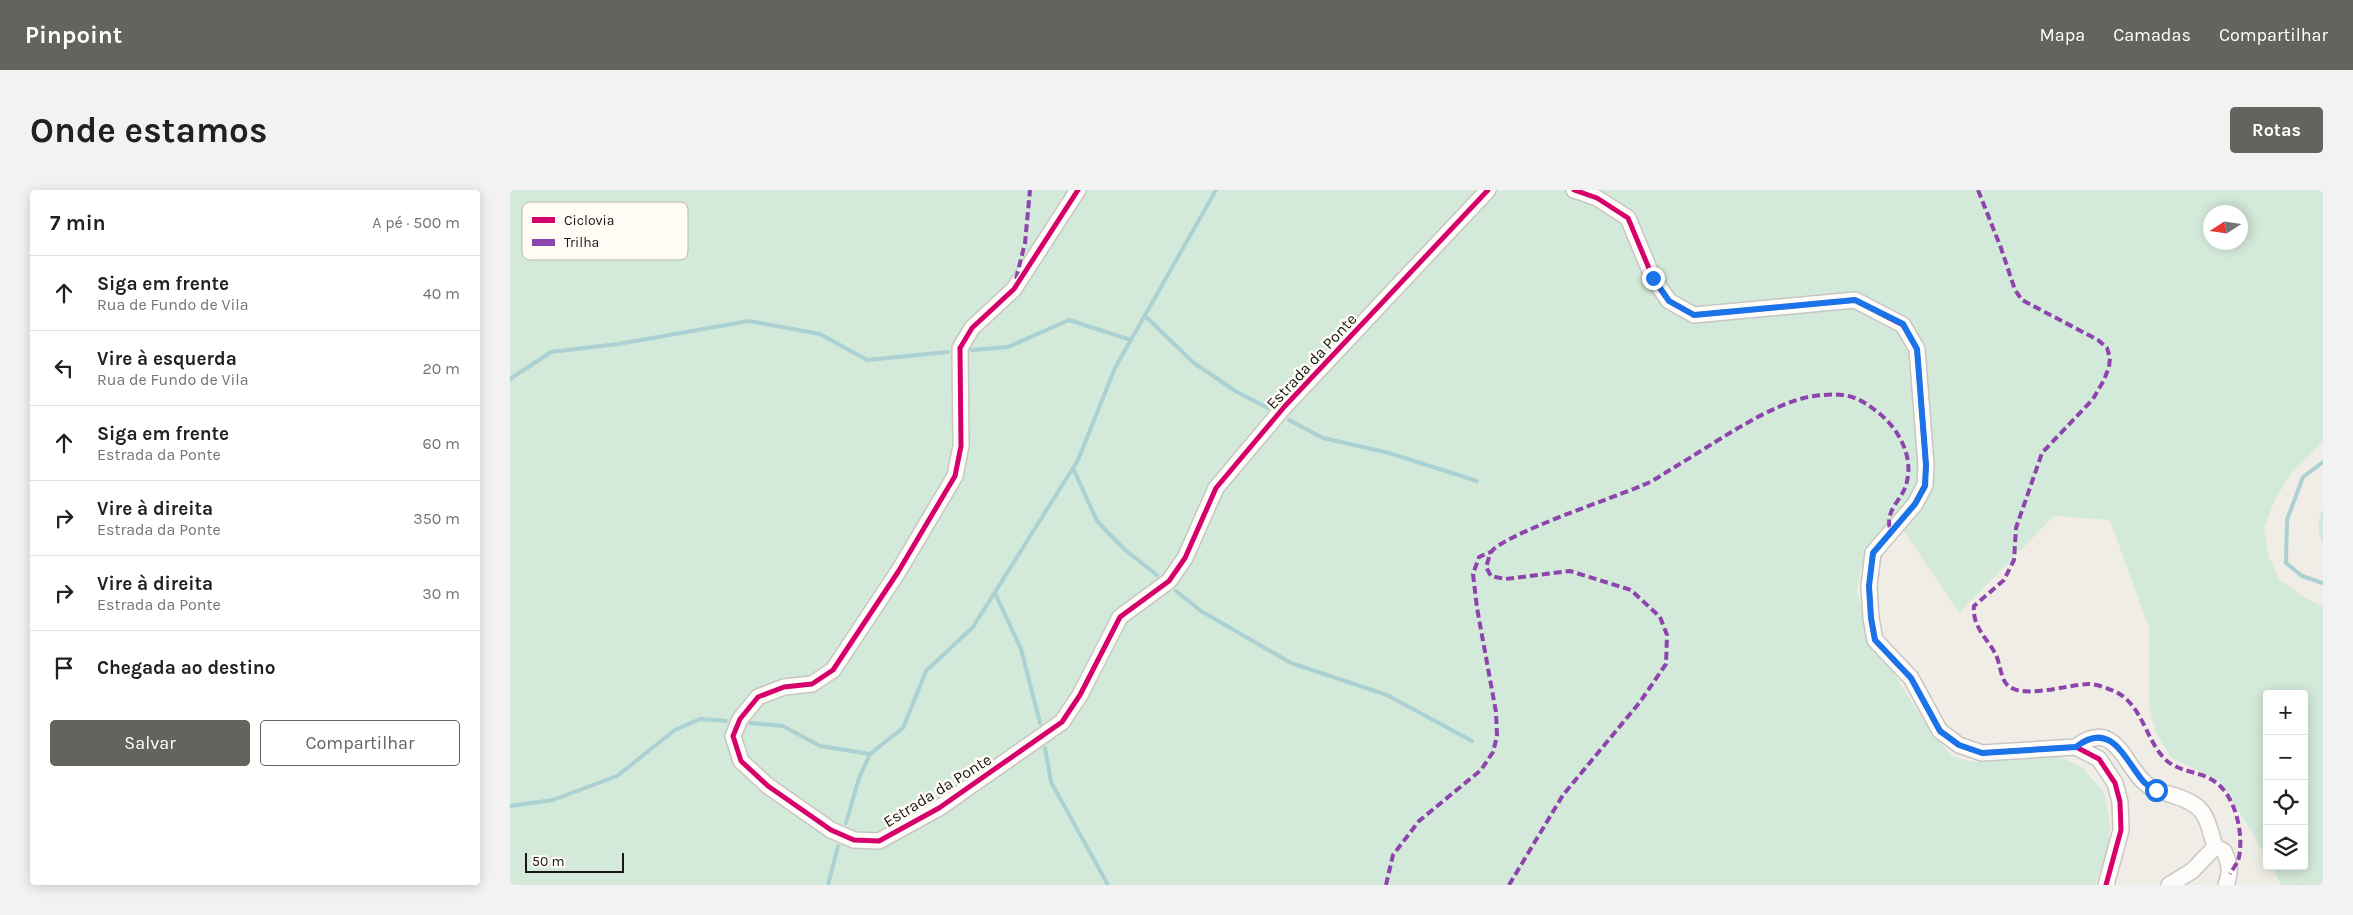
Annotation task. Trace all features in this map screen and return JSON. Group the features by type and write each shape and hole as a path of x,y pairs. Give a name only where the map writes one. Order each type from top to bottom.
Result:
{"street":[{"name":"Estrada da Ponte","path":"1078,190 1014,289 972,328 960,348 961,446 955,476 898,572 833,670 812,684 784,686 758,697 740,719 733,736 741,761 768,786 831,830 854,840 879,841 939,808 1062,722 1080,695 1120,617 1169,581 1185,558 1216,488 1285,406 1488,190"},
{"path":"1574,190 1596,198 1628,218 1653,278 1669,301 1694,315 1855,300 1903,324 1917,349 1926,465 1925,486 1915,504 1873,553 1869,586 1871,618 1875,640 1911,678 1940,731 1959,745 1982,753 2076,747 2099,759 2115,783 2120,802 2121,830 2106,885"},
{"path":"2076,747 2084,741 2094,738 2115,744 2124,753 2144,783 2156,790 2195,804 2202,810 2209,824 2216,847 2224,851 2230,862 2230,874 2226,885"},
{"path":"2169,885 2192,871 2216,847"}],"path":[{"path":"2292,885 2304,885"}],"green space":[{"path":"510,190 2323,190 2323,441 2290,475 2275,499 2264,529 2269,557 2279,579 2307,599 2323,606 2323,885 2281,885 2274,870 2308,870 2308,690 2263,690 2263,851 2221,782 2171,757 2157,735 2149,706 2149,628 2110,520 2054,516 1959,613 1894,516 1866,550 1857,591 1868,633 1935,738 1952,756 1973,762 2061,757 2083,768 2104,793 2110,823 2108,851 2095,885 510,885"},
{"path":"2323,509 2323,543 2318,526"}],"waterway":[{"path":"750,723 783,726 820,746 870,754 903,728 926,671 973,627 1078,460 1115,368 1216,190"},
{"path":"1145,316 1194,363 1237,392 1268,408"},
{"path":"972,350 1008,347 1069,320 1131,340"},
{"path":"510,379 551,352 618,344 749,321 820,334 867,360 948,352"},
{"path":"1289,420 1323,438 1389,453 1477,481"},
{"path":"2323,462 2303,477 2287,520 2286,563 2302,576 2323,583"},
{"path":"1073,468 1097,521 1124,549 1157,575"},
{"path":"1176,591 1201,611 1291,663 1387,695 1472,741"},
{"path":"995,593 1021,649 1040,723"},
{"path":"510,806 553,800 617,776 675,730 700,719 726,721"},
{"path":"1045,748 1051,782 1108,885"},
{"path":"846,823 859,778 870,754"},
{"path":"828,885 838,846"}],"marked path":[{"path":"1016,279 1025,243 1030,190"},
{"path":"1978,190 2015,290 2022,300 2098,340 2107,348 2110,358 2104,380 2093,399 2042,453 2016,528 2014,560 2004,580 1974,606 1975,620 1995,653 2005,682 2011,688 2020,691 2031,691 2089,684 2115,691 2133,706 2163,757 2175,766 2208,777 2222,787 2233,806 2239,829 2240,851 2238,861 2230,874"},
{"path":"1509,885 1563,795 1640,702 1666,664 1667,635 1660,617 1631,590 1570,571 1505,579 1491,576 1486,567 1491,552 1500,544 1538,526 1651,482 1742,426 1779,407 1797,400 1834,394 1850,396 1872,408 1887,420 1903,444 1908,462 1907,481 1902,494 1891,511 1889,524 1891,533"},
{"path":"1386,885 1393,855 1419,821 1481,770 1493,752 1497,736 1496,712 1477,608 1473,574 1479,557 1491,552"}],"cycle path":[{"path":"1078,190 1014,289 972,328 960,348 961,446 955,476 898,572 833,670 812,684 784,687 758,697 740,719 733,736 741,761 768,786 831,830 854,840 879,841 939,808 1062,722 1080,695 1120,617 1169,581 1185,558 1216,488 1285,406 1488,190"},
{"path":"1574,190 1597,198 1628,218 1653,278 1669,301 1694,315 1855,300 1903,325 1917,349 1926,465 1925,485 1915,504 1873,553 1869,586 1871,618 1875,640 1911,678 1940,731 1959,745 1982,753 2076,747 2099,759 2115,783 2120,802 2121,830 2106,885"}],"route":[{"path":"1653,278 1669,301 1694,315 1855,300 1903,324 1917,349 1926,465 1925,486 1915,504 1873,553 1869,586 1871,618 1875,640 1911,678 1940,731 1959,745 1982,753 2076,747 2084,741 2094,738 2106,740 2115,744 2124,753 2144,783 2156,790"}]}
